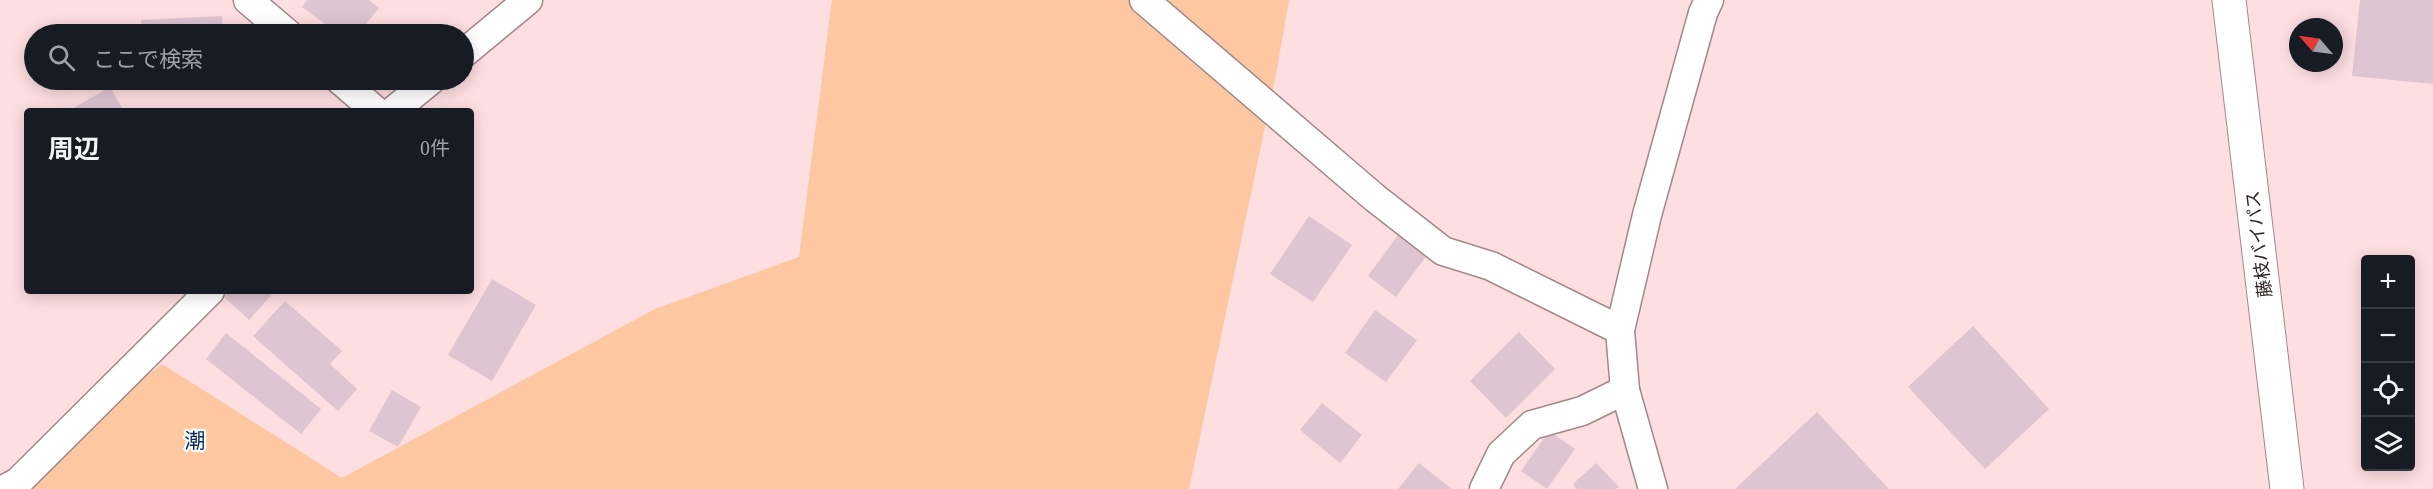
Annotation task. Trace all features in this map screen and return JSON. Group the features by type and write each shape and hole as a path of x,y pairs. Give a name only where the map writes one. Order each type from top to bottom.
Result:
{"highway":[{"name":"藤枝バイパス","path":"2229,0 2287,489"}],"street":[{"path":"248,0 276,24"},
{"path":"474,45 528,0"},
{"path":"1144,0 1366,191 1443,251 1491,266 1620,330"},
{"path":"1653,489 1625,390 1620,330 1647,214 1702,13 1709,0"},
{"path":"352,90 373,108"},
{"path":"397,108 419,90"},
{"path":"5,489 18,482 207,294"},
{"path":"1484,489 1501,454 1532,425 1582,411 1625,390"}],"shaded area":[{"path":"832,0 1289,0 1276,74 1189,489 0,489 162,364 342,478 655,309 799,257"}],"building":[{"path":"307,0 369,0 379,8 366,24 325,24 302,7"},
{"path":"2360,0 2433,0 2433,84 2352,76"},
{"path":"222,16 222,24 141,24 141,20"},
{"path":"105,90 112,90 122,108 73,108"},
{"path":"1309,216 1352,245 1313,302 1270,274"},
{"path":"1399,234 1427,255 1396,297 1368,276"},
{"path":"492,279 536,305 492,381 448,355"},
{"path":"225,294 272,294 249,320 223,296"},
{"path":"285,301 342,351 330,364 357,389 338,411 253,336"},
{"path":"1375,310 1417,340 1386,382 1345,353"},
{"path":"1973,326 2049,409 1985,469 1908,387"},
{"path":"1519,332 1555,369 1506,418 1470,381"},
{"path":"226,333 321,409 301,434 206,359"},
{"path":"392,390 421,407 398,447 369,431"},
{"path":"1322,403 1362,435 1340,463 1300,430"},
{"path":"1817,412 1889,489 1735,489"},
{"path":"1549,431 1575,449 1547,489 1521,471"},
{"path":"1419,463 1452,489 1398,489"},
{"path":"1596,463 1619,487 1616,489 1577,489 1573,484"}],"district":[{"name":"潮","path":"195,441"}]}
